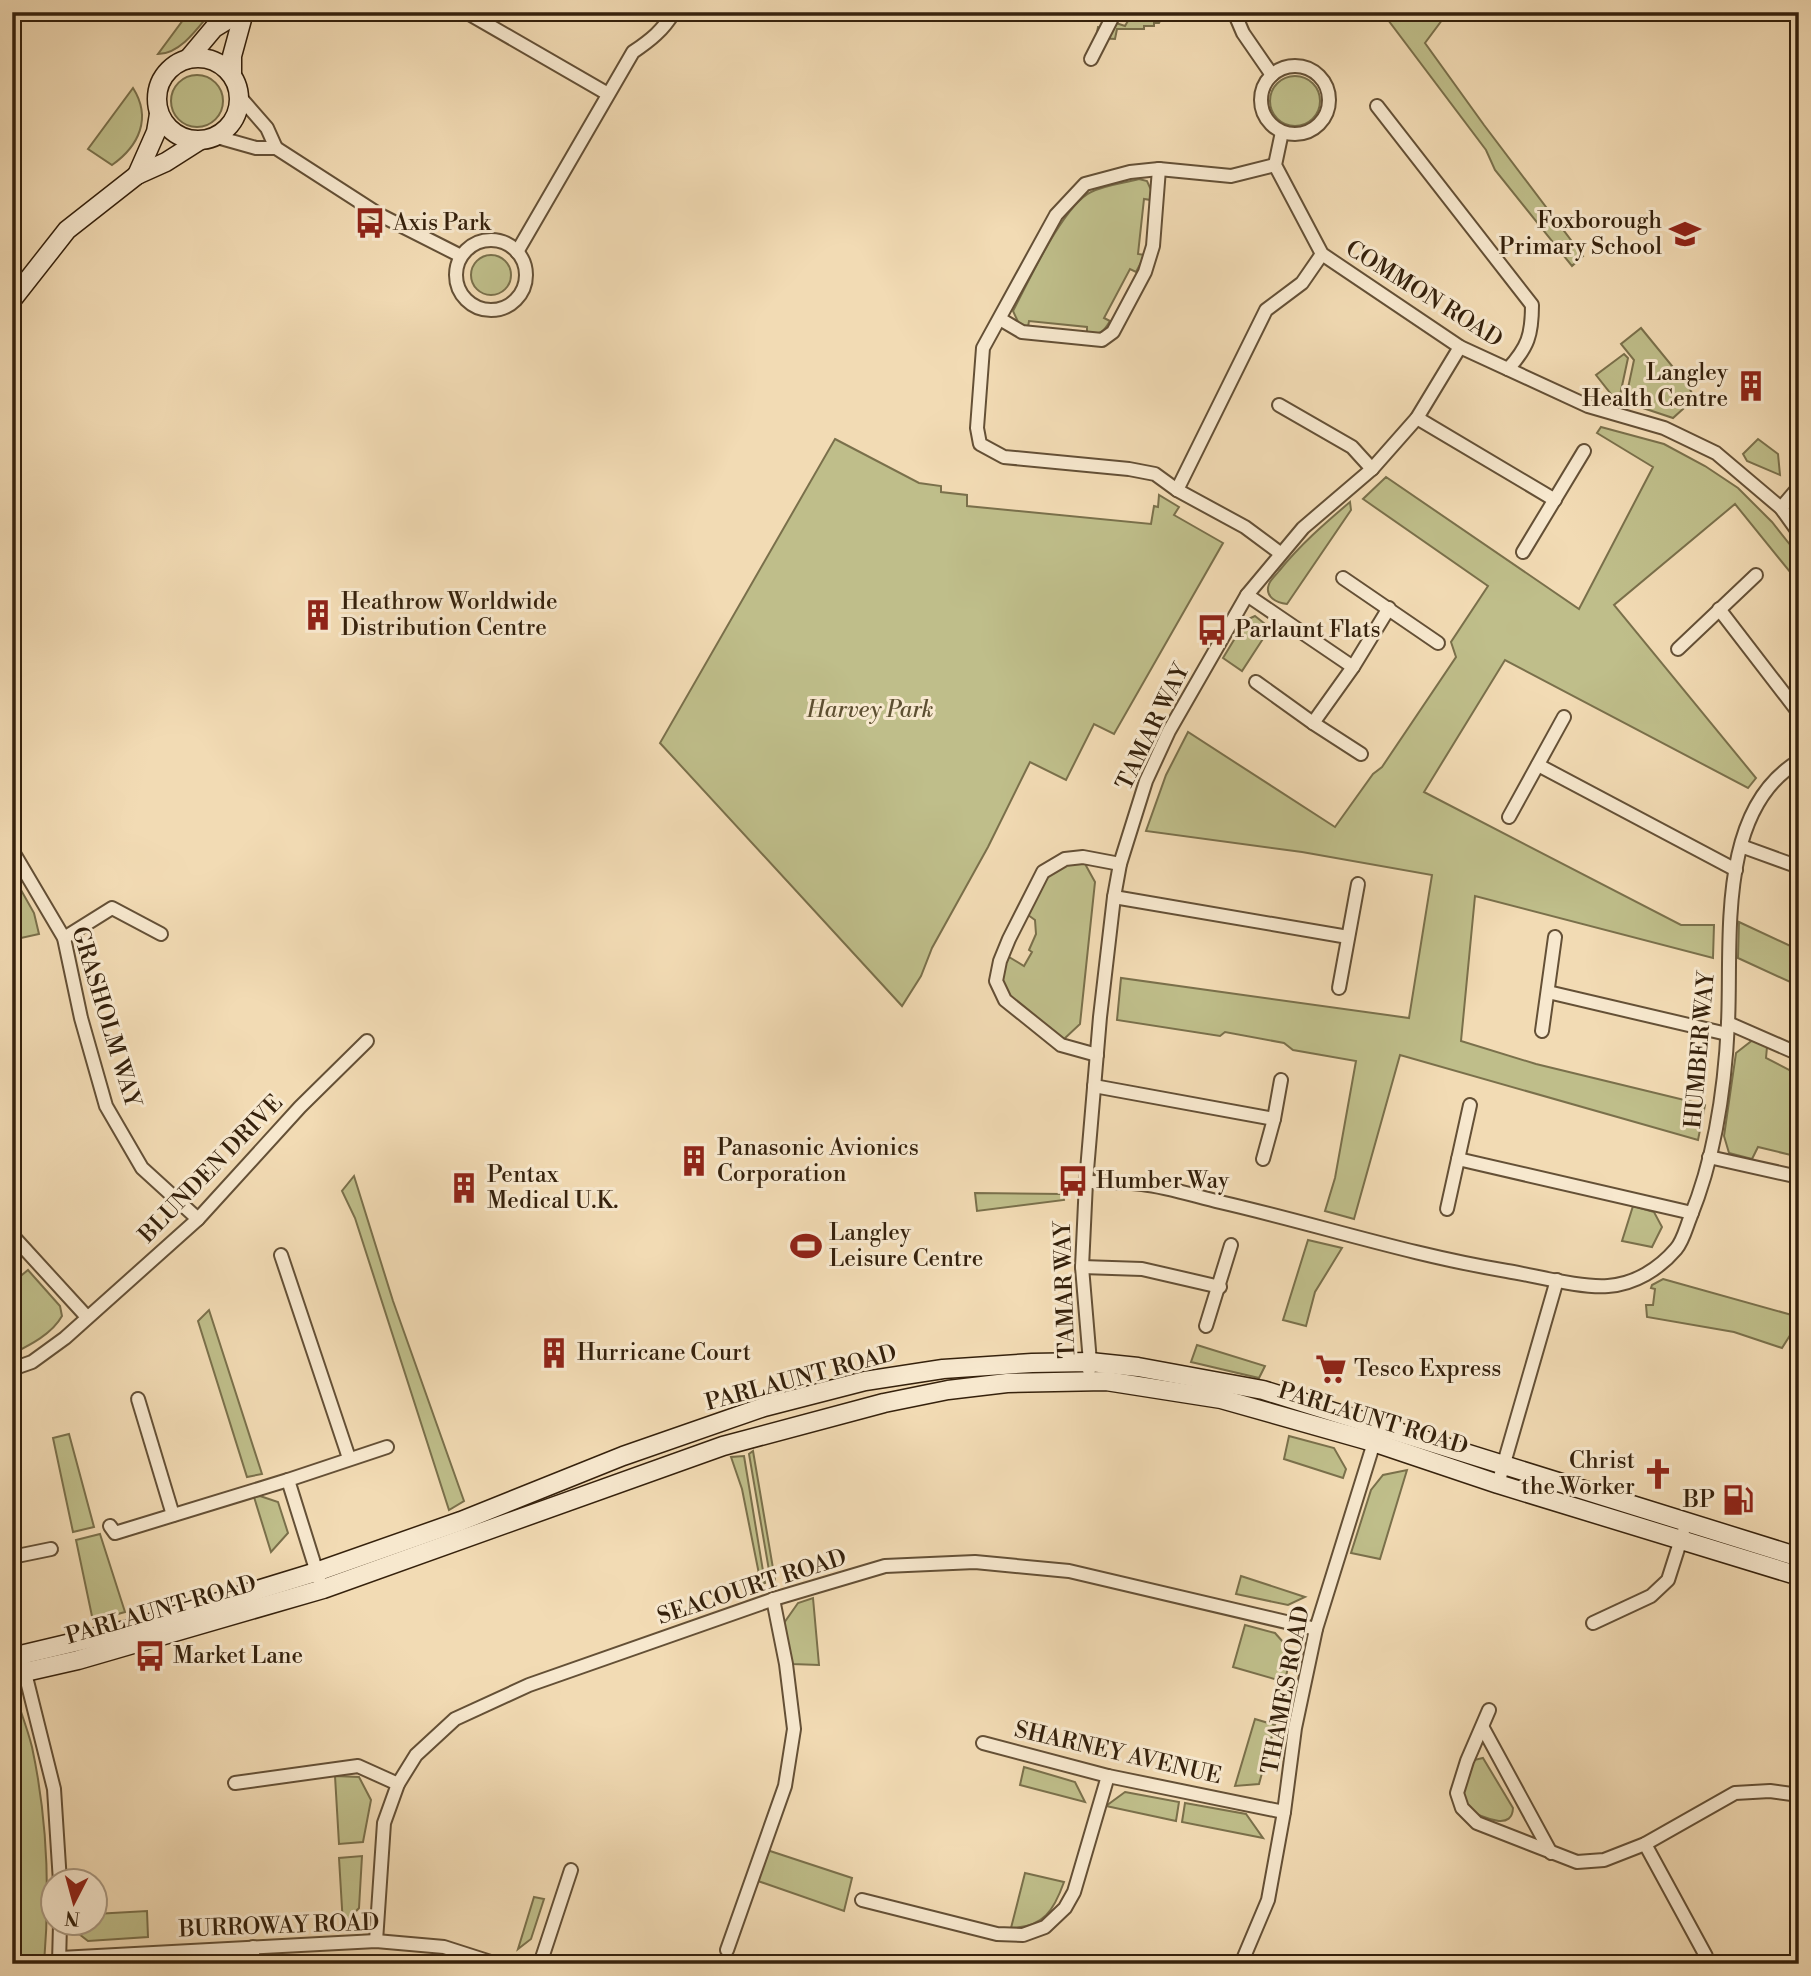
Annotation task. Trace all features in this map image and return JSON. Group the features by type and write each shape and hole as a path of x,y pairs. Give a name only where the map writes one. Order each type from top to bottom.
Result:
{"street":[{"path":"137,175 156,132 159,114 157,91 161,79 169,70 188,59 214,28 242,12"},
{"path":"232,75 232,57 242,12"},
{"path":"466,12 608,93"},
{"path":"517,252 633,52 666,26 674,12"},
{"path":"1091,59 1115,12"},
{"path":"1234,12 1243,33 1272,75"},
{"path":"12,299 68,230 137,175 166,162 232,123 240,97 232,75 212,60 188,59"},
{"path":"1303,67 1322,79 1329,99 1323,120 1315,128 1293,135 1272,126 1261,106 1261,95 1272,75 1281,69 1303,67"},
{"path":"240,97 267,128 276,148"},
{"path":"1377,106 1532,305 1532,332 1521,354 1508,369"},
{"path":"159,114 173,132 190,141 208,139 256,148 276,148 380,215 461,256"},
{"path":"1280,553 1245,527 1177,490 1154,474 1129,469 1004,457 980,444 977,428 983,348 1056,215 1085,184 1130,172 1159,169 1231,176 1275,164 1282,132"},
{"name":"COMMON ROAD","path":"1275,164 1322,254 1460,347 1588,406 1664,428 1716,453 1781,508 1799,533"},
{"path":"1000,319 1022,332 1102,340 1113,332 1145,272 1153,246 1159,169"},
{"path":"488,240 499,241 517,252 526,273 519,296 500,309 488,309 467,300 456,279 461,256 469,248 488,240"},
{"path":"1177,490 1266,310 1302,283 1322,254"},
{"name":"TAMAR WAY","path":"1088,1371 1082,1267 1097,1055 1114,897 1120,864 1146,781 1169,731 1247,595 1303,528 1372,469 1417,418 1460,347"},
{"path":"1279,405 1352,447 1372,469"},
{"path":"1417,418 1555,500"},
{"path":"1523,552 1584,451"},
{"path":"1781,508 1799,487"},
{"path":"1678,649 1756,575"},
{"path":"1343,578 1438,643"},
{"path":"1247,595 1353,667"},
{"path":"1313,723 1353,667 1389,608"},
{"path":"1719,610 1799,713"},
{"path":"1256,682 1361,754"},
{"path":"1509,817 1564,717"},
{"name":"HUMBER WAY","path":"1086,1182 1143,1184 1465,1264 1557,1280 1604,1286 1627,1284 1653,1270 1678,1247 1701,1192 1721,1100 1728,1028 1730,925 1741,846 1756,803 1784,770 1799,761"},
{"path":"1538,765 1736,870"},
{"path":"1741,846 1799,867"},
{"name":"GRASHOLM WAY","path":"12,850 64,938 81,1018 106,1105 142,1168 198,1219"},
{"path":"1097,1055 1061,1045 1005,1000 996,981 1009,939 1043,873 1065,859 1083,857 1120,864"},
{"path":"1339,988 1358,884"},
{"path":"1114,897 1348,937"},
{"path":"64,938 113,908 161,934"},
{"path":"1542,1031 1555,937"},
{"path":"1548,992 1728,1028 1799,1054"},
{"name":"BLUNDEN DRIVE","path":"12,1369 32,1362 65,1338 198,1219 299,1107 367,1041"},
{"path":"1263,1159 1281,1080"},
{"path":"1094,1086 1274,1119"},
{"path":"1447,1209 1470,1105"},
{"path":"1709,1157 1799,1177"},
{"path":"1458,1159 1692,1213"},
{"path":"12,1235 87,1317"},
{"path":"1206,1326 1231,1245"},
{"path":"281,1255 349,1458"},
{"path":"1082,1267 1142,1269 1220,1287"},
{"path":"1498,1484 1557,1280"},
{"name":"PARLAUNT ROAD","path":"18,1665 316,1572 461,1521 623,1455 764,1407 865,1381 943,1369 1088,1371 1377,1434 1504,1465 1684,1530 1799,1576"},
{"name":"PARLAUNT ROAD","path":"18,1665 78,1660 323,1589 748,1439 884,1403 948,1390 1088,1371"},
{"path":"138,1399 173,1515"},
{"name":"PARLAUNT ROAD","path":"1377,1434 1498,1484 1799,1557"},
{"name":"THAMES ROAD","path":"1241,1964 1268,1900 1284,1812 1295,1728 1316,1629 1377,1434"},
{"path":"110,1526 115,1533 387,1447"},
{"path":"288,1480 323,1589"},
{"path":"1593,1623 1651,1596 1668,1580 1684,1530"},
{"path":"12,1557 51,1549"},
{"name":"SEACOURT ROAD","path":"376,1941 384,1823 398,1784 416,1755 455,1719 529,1685 773,1599 885,1566 975,1562 1069,1571 1316,1629"},
{"path":"727,1951 786,1786 794,1728 786,1664 773,1599"},
{"path":"18,1665 54,1788 59,1868"},
{"path":"1489,1710 1467,1761 1457,1793 1462,1808 1477,1823 1577,1862 1604,1860 1645,1844 1735,1794 1770,1791 1799,1795"},
{"path":"1483,1728 1551,1853"},
{"name":"SHARNEY AVENUE","path":"983,1743 1108,1776 1284,1812"},
{"path":"235,1783 358,1766 398,1784"},
{"path":"862,1900 997,1934 1023,1936 1045,1927 1065,1908 1074,1892 1108,1776"},
{"path":"1645,1844 1706,1956"},
{"path":"540,1964 572,1870"},
{"path":"59,1961 60,1938"},
{"name":"BURROWAY ROAD","path":"59,1961 376,1941 444,1947 497,1964"},
{"path":"253,1947 253,1964"}],"green space":[{"path":"189,12 211,12 181,45 174,50 158,54"},
{"path":"1133,12 1164,12 1159,23 1154,23 1154,26 1144,26 1144,29 1117,29 1115,39 1096,38 1098,27 1110,28 1113,22 1125,26"},
{"path":"1382,12 1448,12 1425,43 1583,256 1572,266 1495,170 1486,150"},
{"path":"197,75 207,77 215,83 221,91 221,111 215,119 207,125 197,127 187,125 179,119 173,111 171,101 173,91 179,83 187,77"},
{"path":"1295,76 1313,83 1320,101 1313,119 1295,126 1277,119 1270,101 1277,83"},
{"path":"133,88 142,110 140,131 129,149 112,165 88,149"},
{"path":"1139,179 1147,181 1152,192 1151,200 1144,199 1138,254 1145,255 1136,272 1130,269 1104,318 1110,321 1105,328 1101,332 1091,334 1087,333 1087,327 1029,321 1028,327 1019,324 1013,311 1047,246 1069,212 1091,192"},
{"path":"491,255 499,256 505,261 510,267 510,283 505,289 499,294 491,295 483,294 477,289 472,283 471,275 472,267 477,261 483,256"},
{"path":"1641,328 1695,398 1673,418 1625,402 1634,360 1621,344"},
{"path":"1624,354 1628,358 1619,400 1615,399 1596,375"},
{"path":"1601,427 1664,444 1705,466 1738,488 1772,522 1799,557 1799,583 1735,504 1614,605 1756,778 1748,788 1505,660 1424,792 1681,925 1714,925 1713,958 1475,896 1461,1041 1536,1064 1705,1105 1698,1140 1400,1055 1354,1219 1325,1211 1335,1178 1356,1061 1293,1050 1284,1043 1225,1032 1220,1036 1117,1020 1121,978 1409,1018 1432,875 1302,852 1146,831 1166,775 1188,732 1335,827 1373,774 1382,767 1456,657 1451,642 1488,586 1363,499 1386,477 1579,609 1653,467 1597,433"},
{"name":"Harvey Park","path":"835,439 919,483 941,486 941,492 967,495 967,506 1151,524 1154,506 1158,507 1159,495 1179,507 1174,515 1223,543 1114,734 1094,724 1066,780 1030,762 988,847 932,948 921,976 902,1006 660,743"},
{"path":"1758,439 1778,454 1780,475 1747,461 1743,454"},
{"path":"1350,502 1351,510 1287,604 1272,599 1268,589 1272,579 1304,544"},
{"path":"1255,616 1270,628 1242,671 1223,658 1246,620"},
{"path":"1084,862 1095,882 1080,1024 1063,1040 1016,1007 1003,984 1003,971 1009,957 1024,966 1032,952 1029,950 1036,934 1035,920 1028,915 1047,878 1059,866"},
{"path":"12,874 34,913 39,934 12,940"},
{"path":"1739,922 1799,950 1799,986 1738,958"},
{"path":"1754,1039 1767,1047 1766,1058 1799,1075 1797,1169 1790,1168 1791,1155 1758,1147 1752,1159 1729,1153 1724,1136 1736,1053"},
{"path":"354,1176 393,1301 464,1501 449,1510 355,1218 342,1191"},
{"path":"975,1193 1063,1194 1064,1200 977,1211"},
{"path":"1633,1206 1654,1212 1662,1227 1652,1247 1622,1241"},
{"path":"1308,1240 1342,1248 1315,1292 1306,1326 1283,1320"},
{"path":"28,1270 60,1306 62,1316 47,1334 12,1354 12,1283"},
{"path":"1663,1279 1799,1317 1799,1321 1782,1348 1734,1332 1647,1317 1646,1305 1653,1305 1655,1289 1651,1288 1652,1285"},
{"path":"209,1310 262,1474 247,1477 198,1321"},
{"path":"1197,1345 1265,1366 1259,1378 1191,1362"},
{"path":"69,1434 94,1527 73,1532 53,1438"},
{"path":"1289,1436 1334,1448 1346,1469 1343,1478 1284,1459"},
{"path":"753,1451 775,1580 771,1582 749,1454"},
{"path":"744,1456 765,1583 761,1584 742,1489 731,1457"},
{"path":"1407,1470 1380,1559 1351,1553 1371,1490 1383,1475"},
{"path":"260,1496 278,1502 288,1533 271,1552 254,1497"},
{"path":"100,1534 125,1612 93,1621 76,1540"},
{"path":"1241,1576 1305,1597 1288,1605 1236,1594"},
{"path":"813,1598 819,1665 792,1664 784,1623 798,1603"},
{"path":"1245,1625 1275,1633 1291,1651 1285,1682 1233,1667"},
{"path":"12,1699 17,1700 37,1773 46,1868 38,1868 38,1938 45,1938 44,1964 12,1964"},
{"path":"1255,1719 1275,1725 1259,1784 1235,1786"},
{"path":"1483,1758 1513,1808 1507,1820 1494,1820 1466,1810 1463,1788 1474,1760"},
{"path":"1024,1767 1075,1782 1085,1802 1020,1785"},
{"path":"335,1776 359,1777 371,1800 363,1842 339,1844"},
{"path":"1125,1792 1179,1802 1176,1821 1106,1806"},
{"path":"1185,1803 1246,1814 1263,1838 1182,1822"},
{"path":"767,1850 852,1878 844,1911 758,1881"},
{"path":"362,1856 359,1908 343,1925 339,1858"},
{"path":"1025,1873 1064,1882 1052,1909 1046,1915 1032,1924 1011,1928"},
{"path":"534,1897 544,1899 531,1939 518,1949"},
{"path":"147,1911 148,1937 88,1941 84,1938 108,1938 108,1913"}],"place":[{"name":"Axis Park","path":"370,223"},
{"name":"Foxborough Primary School","path":"1685,234"},
{"name":"Langley Health Centre","path":"1751,386"},
{"name":"Heathrow Worldwide Distribution Centre","path":"318,615"},
{"name":"Parlaunt Flats","path":"1212,630"},
{"name":"Panasonic Avionics Corporation","path":"694,1161"},
{"name":"Humber Way","path":"1073,1181"},
{"name":"Pentax Medical U.K.","path":"464,1188"},
{"name":"Langley Leisure Centre","path":"806,1246"},
{"name":"Hurricane Court","path":"554,1353"},
{"name":"Tesco Express","path":"1331,1369"},
{"name":"Christ the Worker","path":"1658,1474"},
{"name":"BP","path":"1738,1500"},
{"name":"Market Lane","path":"150,1656"}]}
